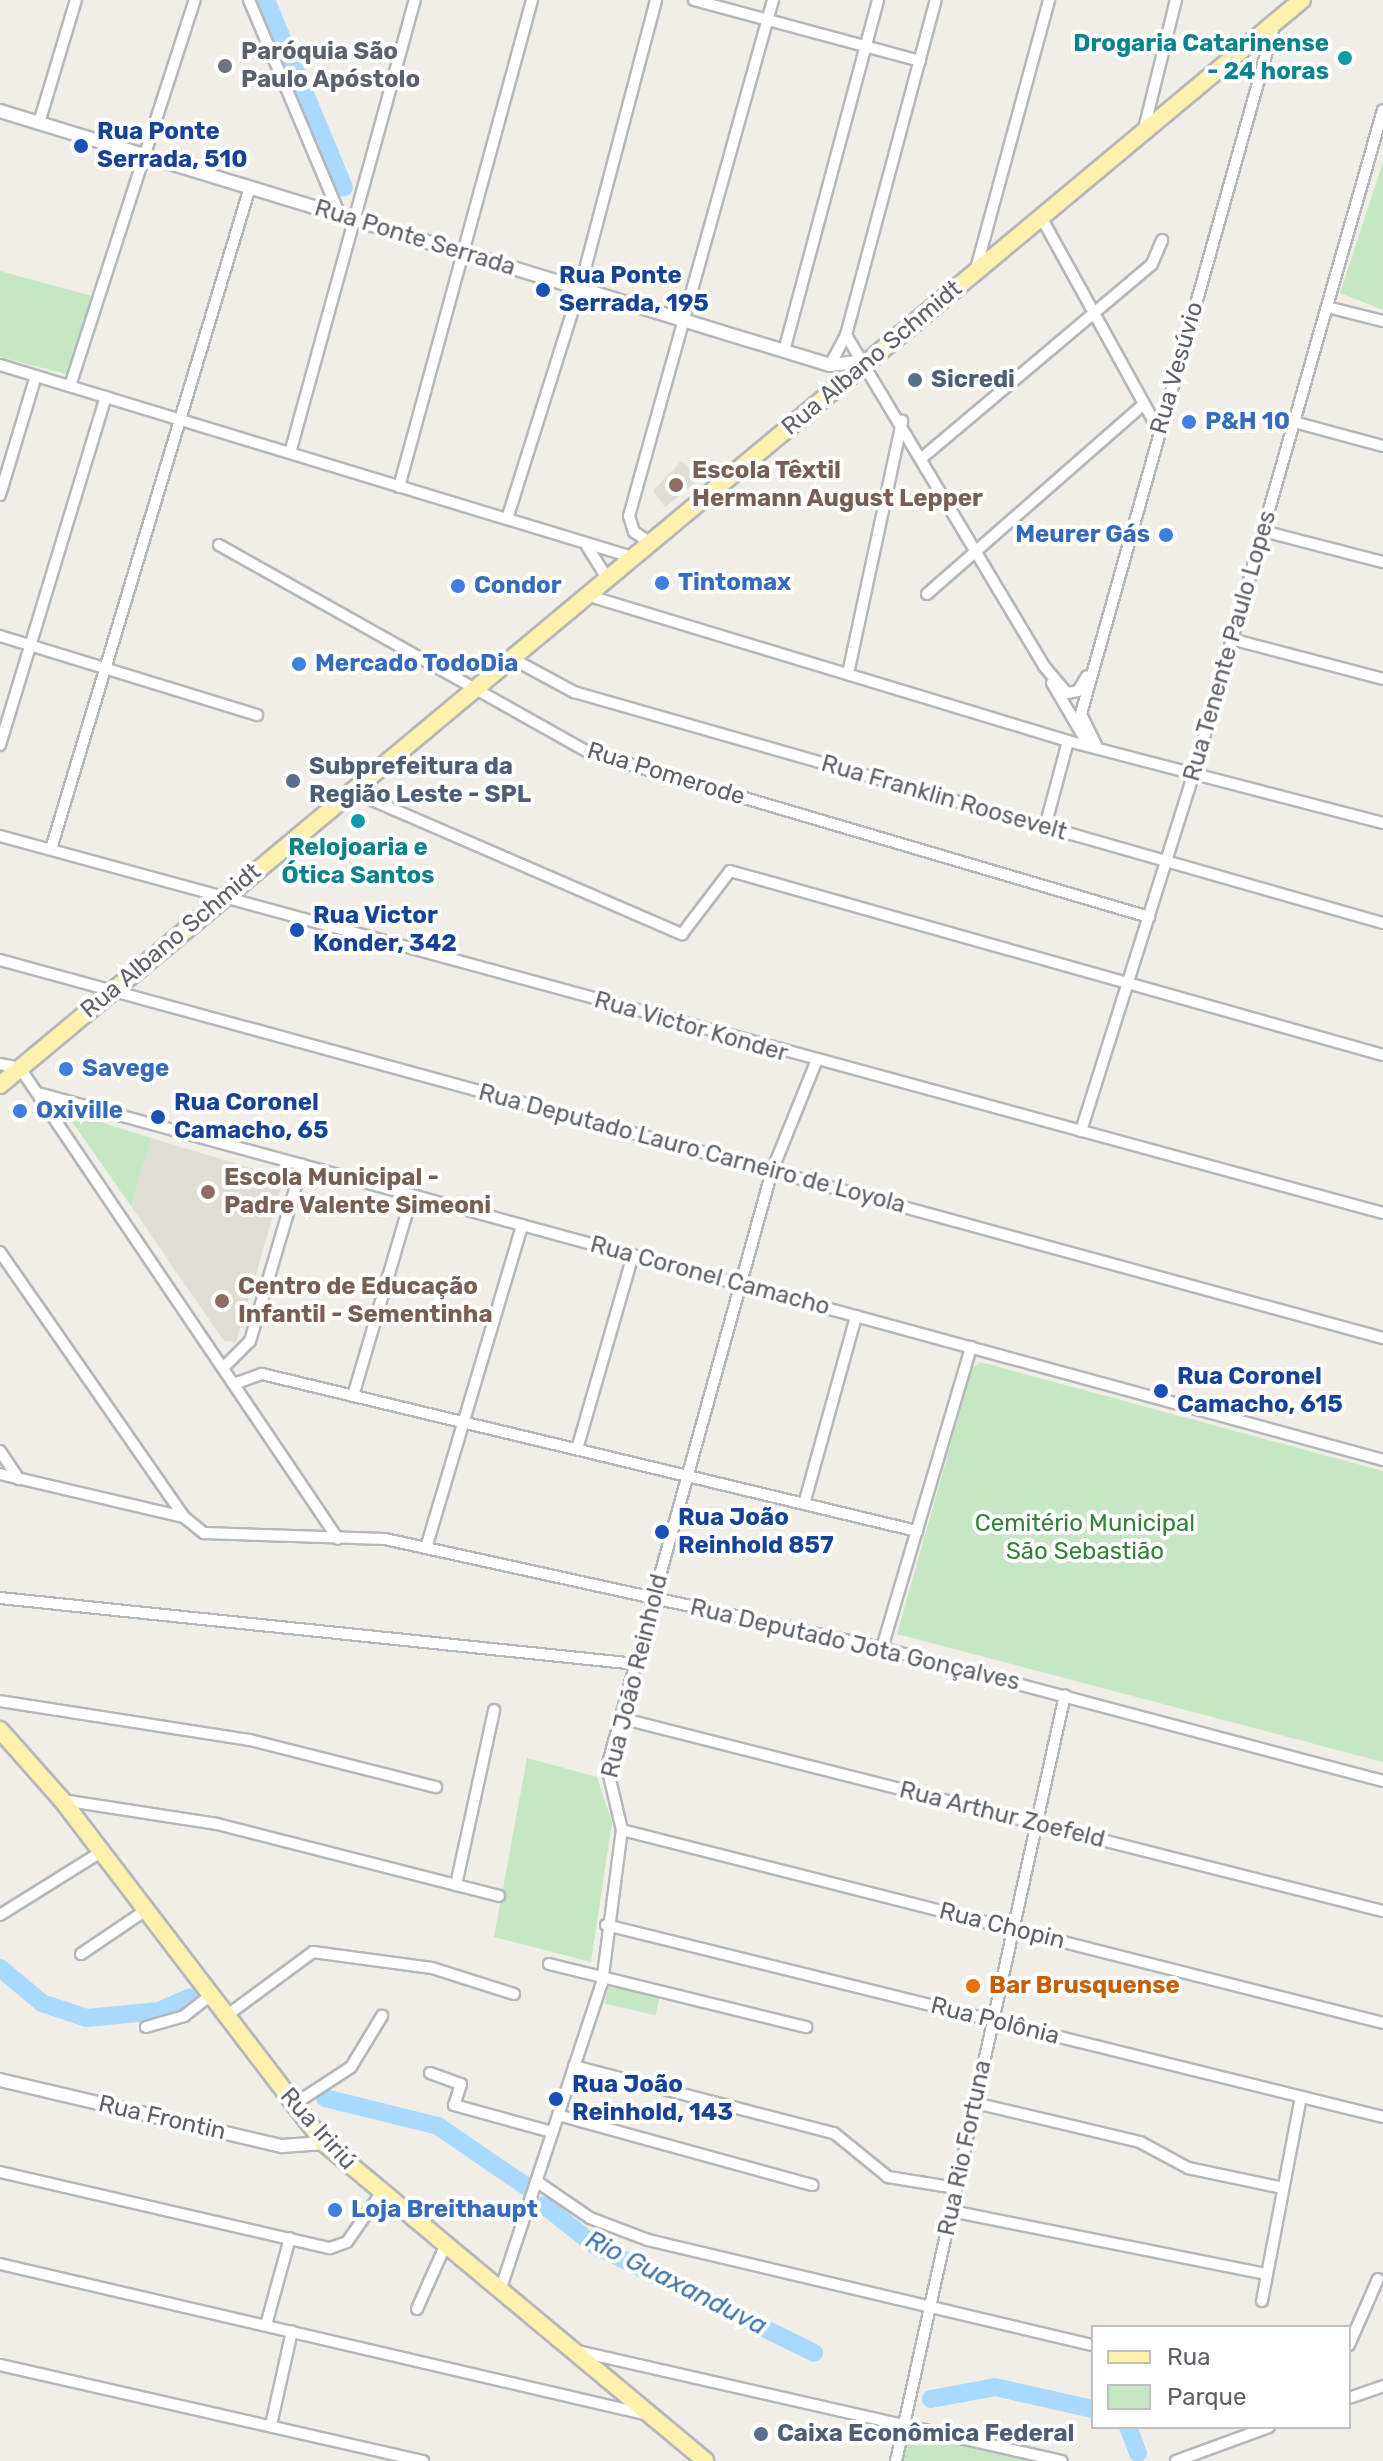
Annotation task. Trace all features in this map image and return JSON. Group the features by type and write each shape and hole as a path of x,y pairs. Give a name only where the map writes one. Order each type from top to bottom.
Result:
{"main road":[{"name":"Rua Albano Schmidt","path":"0,1085 1302,0"},
{"name":"Rua Iririú","path":"0,1730 62,1800 324,2143 705,2461"}],"street":[{"path":"39,123 76,0"},
{"path":"70,386 195,0"},
{"path":"249,0 340,215"},
{"path":"290,453 415,0"},
{"path":"399,487 532,0"},
{"path":"507,519 580,288 656,0"},
{"path":"694,0 920,61"},
{"path":"649,542 634,532 629,516 686,321 773,0"},
{"path":"784,351 878,0"},
{"path":"835,388 830,365 846,335 936,0"},
{"path":"976,271 1049,0"},
{"path":"1144,131 1176,0"},
{"name":"Rua Vesúvio","path":"1096,748 1081,714 1275,22"},
{"name":"Rua Tenente Paulo Lopes","path":"1081,1131 1194,773 1383,110"},
{"name":"Rua Ponte Serrada","path":"0,111 830,365 868,361"},
{"path":"1369,158 1383,151"},
{"path":"51,849 250,187"},
{"path":"1041,217 1159,431"},
{"path":"923,457 1152,264 1162,240"},
{"path":"1327,307 1383,321"},
{"path":"846,335 868,361 1044,666 1070,721 1096,748"},
{"path":"0,365 632,557"},
{"path":"0,495 36,376"},
{"path":"0,745 106,397"},
{"path":"927,594 1144,404"},
{"path":"849,669 902,421"},
{"path":"1294,422 1383,446"},
{"path":"1263,531 1383,562"},
{"path":"582,542 607,578"},
{"name":"Rua Pomerode","path":"219,545 600,756 1149,917"},
{"path":"586,595 849,669 1068,741 1383,823"},
{"path":"0,636 257,715"},
{"path":"1231,639 1383,679"},
{"path":"1044,666 1073,694 1096,656"},
{"name":"Rua Franklin Roosevelt","path":"511,658 574,692 1383,923"},
{"path":"1039,731 1059,732 1070,721"},
{"path":"1045,827 1068,741"},
{"path":"351,791 682,934 730,871 1383,1055"},
{"name":"Rua Victor Konder","path":"0,836 816,1062 1383,1213"},
{"name":"Rua Deputado Lauro Carneiro de Loyola","path":"0,960 1383,1338"},
{"name":"Rua João Reinhold","path":"500,2291 602,1977 606,1925 622,1830 606,1776 620,1718 772,1171 816,1062"},
{"path":"0,1064 20,1068 38,1093 338,1539"},
{"name":"Rua Coronel Camacho","path":"38,1093 1383,1460"},
{"path":"223,1368 250,1341 302,1165"},
{"path":"353,1396 412,1195"},
{"path":"426,1548 522,1225"},
{"path":"0,1252 184,1517"},
{"path":"577,1449 633,1255"},
{"path":"804,1504 856,1316"},
{"path":"882,1648 971,1347"},
{"path":"234,1384 262,1374 917,1531"},
{"path":"0,1451 19,1479"},
{"path":"0,1474 184,1517"},
{"name":"Rua Deputado Jota Gonçalves","path":"184,1517 215,1536 338,1539 426,1548 882,1648 1383,1781"},
{"path":"0,1598 636,1664"},
{"name":"Rua Rio Fortuna","path":"896,2461 1065,1695"},
{"path":"0,1701 264,1742 436,1787"},
{"path":"456,1885 494,1710"},
{"name":"Rua Arthur Zoefeld","path":"620,1718 1383,1911"},
{"path":"62,1800 217,1824 499,1896"},
{"name":"Rua Chopin","path":"622,1830 1383,2023"},
{"path":"0,1915 101,1852"},
{"path":"81,1954 146,1910"},
{"name":"Rua Polônia","path":"606,1925 1383,2117"},
{"path":"226,2016 313,1952 432,1968 514,1994"},
{"path":"549,1964 806,2027"},
{"path":"146,2027 175,2020 210,1996"},
{"path":"293,2105 351,2067 382,2016"},
{"path":"574,2066 834,2133 888,2177 956,2188"},
{"path":"430,2073 461,2084 454,2105 552,2132"},
{"name":"Rua Frontin","path":"0,2080 282,2146 324,2143"},
{"path":"1262,2301 1301,2097"},
{"path":"975,2103 1140,2142 1188,2168 1283,2188"},
{"path":"558,2115 813,2185"},
{"path":"0,2172 290,2238 342,2246 381,2193"},
{"path":"533,2190 626,2233 1091,2345"},
{"path":"951,2211 1267,2274"},
{"path":"266,2325 290,2238"},
{"path":"417,2309 445,2246"},
{"path":"0,2264 650,2415"},
{"path":"1351,2340 1378,2279"},
{"path":"271,2425 292,2331"},
{"path":"571,2350 1062,2461"},
{"path":"0,2365 423,2461"},
{"path":"1351,2397 1383,2386"},
{"path":"1176,2461 1264,2429"}],"shaded area":[{"name":"Escola Têxtil Hermann August Lepper","path":"681,461 701,478 665,507 653,491"},
{"name":"Escola Municipal - Padre Valente Simeoni","path":"151,1138 284,1178 236,1342 224,1341 131,1206"}],"green space":[{"path":"1383,162 1383,310 1340,293"},
{"path":"0,271 92,296 66,374 0,357"},
{"path":"75,1114 151,1138 131,1206 70,1119"},
{"name":"Cemitério Municipal São Sebastião","path":"980,1362 1383,1471 1383,1762 897,1634 972,1369"},
{"path":"527,1758 597,1777 612,1822 591,1962 494,1937"},
{"path":"609,1985 660,1997 655,2015 605,2004"},
{"path":"911,2431 1056,2461 901,2461"}],"waterway":[{"path":"266,0 344,187"},
{"name":"Rio Guaxanduva","path":"0,1968 42,2003 87,2018 159,2011 190,1997"},
{"name":"Rio Guaxanduva","path":"325,2098 438,2126 527,2187"},
{"name":"Rio Guaxanduva","path":"544,2205 594,2245 814,2353"},
{"name":"Rio Guaxanduva","path":"931,2399 995,2387 1091,2409"},
{"name":"Rio Guaxanduva","path":"1129,2429 1138,2453"}],"place":[{"name":"Drogaria Catarinense - 24 horas","path":"1345,58"},
{"name":"Paróquia São Paulo Apóstolo","path":"225,66"},
{"name":"Rua Ponte Serrada, 510","path":"81,146"},
{"name":"Rua Ponte Serrada, 195","path":"543,290"},
{"name":"Sicredi","path":"915,380"},
{"name":"P&H 10","path":"1189,422"},
{"name":"Escola Têxtil Hermann August Lepper","path":"676,485"},
{"name":"Meurer Gás","path":"1166,535"},
{"name":"Tintomax","path":"662,583"},
{"name":"Condor","path":"458,586"},
{"name":"Mercado TodoDia","path":"299,664"},
{"name":"Subprefeitura da Região Leste - SPL","path":"293,781"},
{"name":"Relojoaria e Ótica Santos","path":"358,821"},
{"name":"Rua Victor Konder, 342","path":"297,930"},
{"name":"Savege","path":"66,1069"},
{"name":"Oxiville","path":"20,1111"},
{"name":"Rua Coronel Camacho, 65","path":"158,1117"},
{"name":"Escola Municipal - Padre Valente Simeoni","path":"208,1192"},
{"name":"Centro de Educação Infantil - Sementinha","path":"222,1301"},
{"name":"Rua Coronel Camacho, 615","path":"1161,1391"},
{"name":"Rua João Reinhold 857","path":"662,1532"},
{"name":"Bar Brusquense","path":"973,1986"},
{"name":"Rua João Reinhold, 143","path":"556,2099"},
{"name":"Loja Breithaupt","path":"335,2210"},
{"name":"Caixa Econômica Federal","path":"761,2434"}]}
